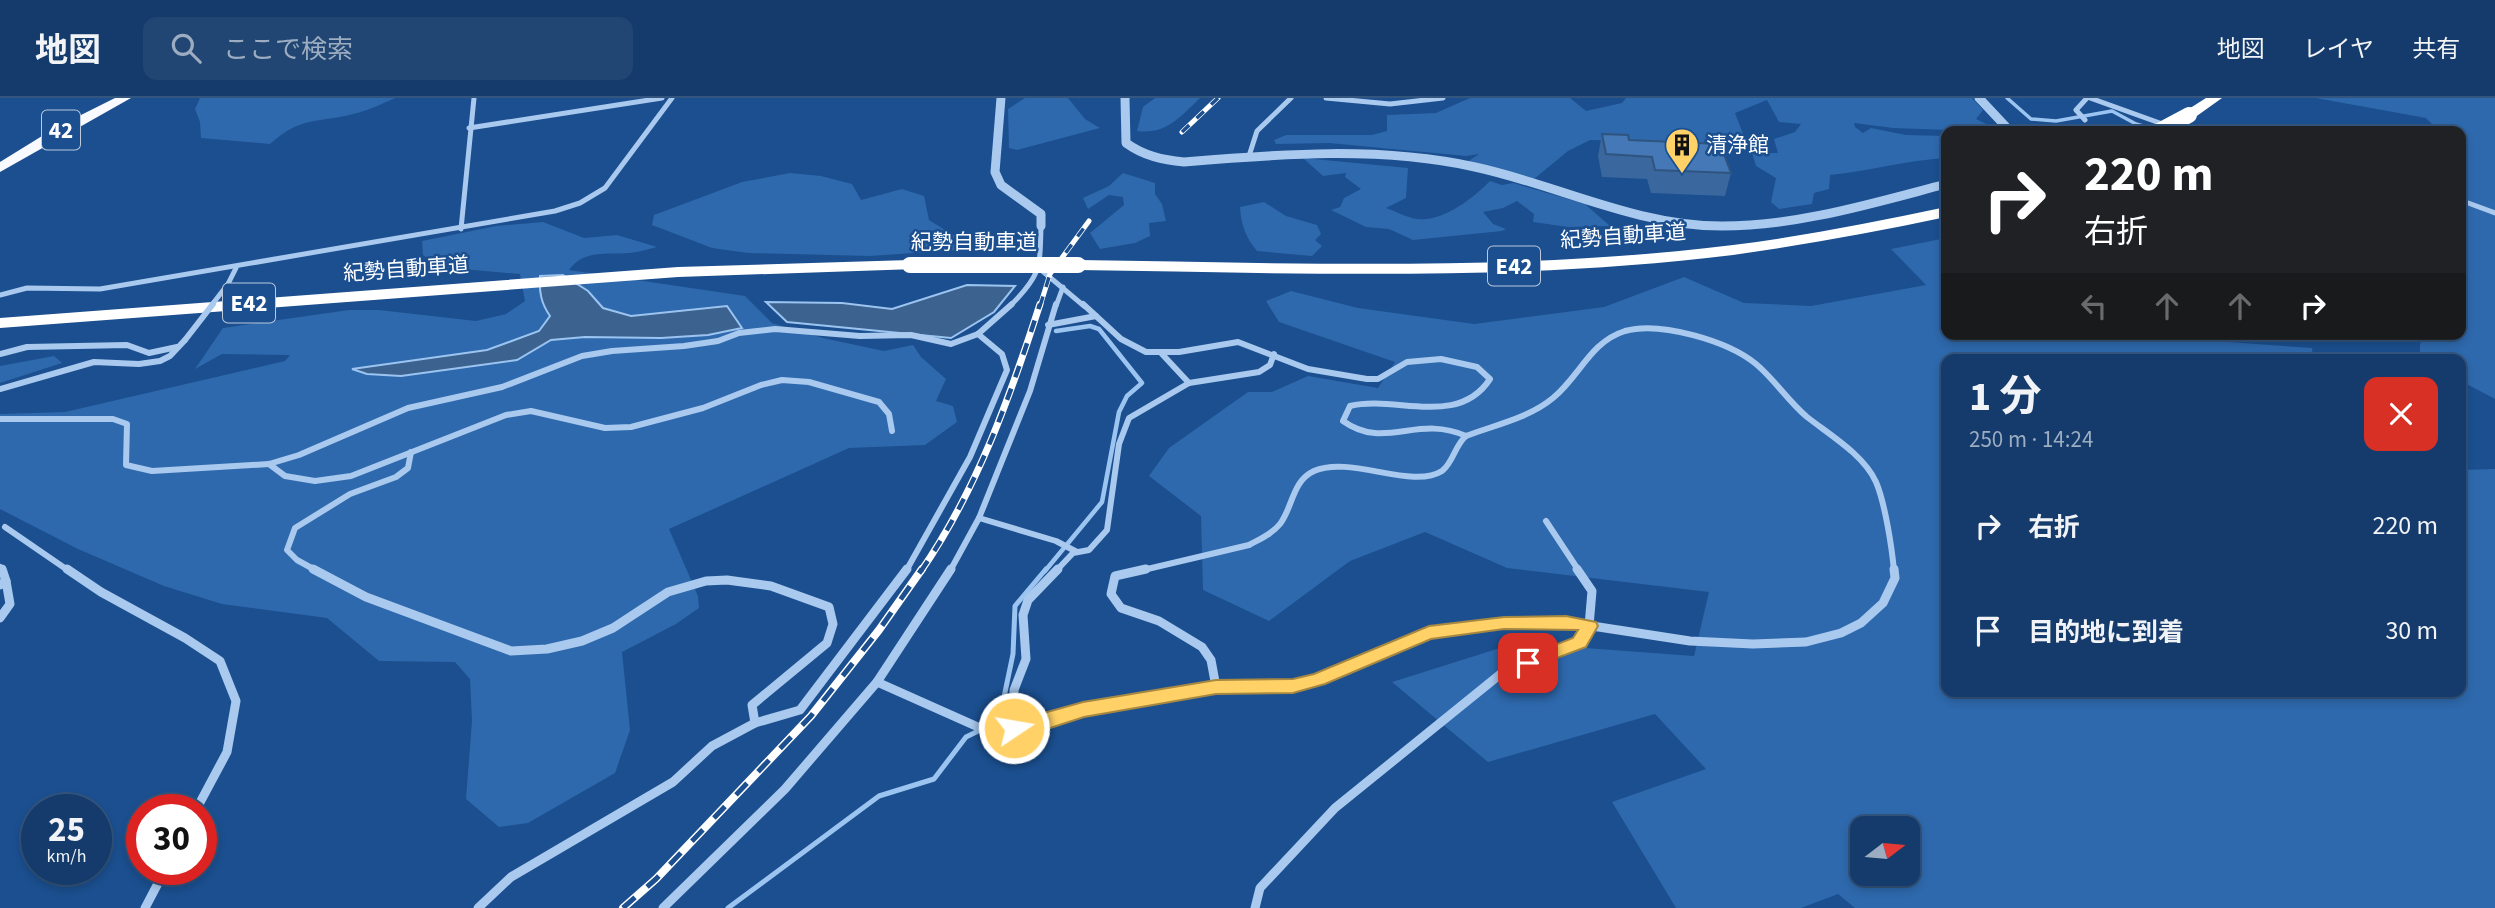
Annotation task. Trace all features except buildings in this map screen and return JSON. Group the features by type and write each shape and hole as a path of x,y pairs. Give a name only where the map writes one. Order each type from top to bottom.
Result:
{"highway":[{"name":"42","path":"0,157 113,98"},
{"name":"42","path":"0,168 60,131 125,98"},
{"path":"2168,126 2215,98"},
{"name":"紀勢自動車道","path":"0,323 678,272 910,265 1418,267 1575,263 1690,254 1781,242 1941,213"}],"street":[{"path":"461,229 474,98"},
{"path":"469,128 662,98"},
{"path":"0,295 27,288 100,289 236,268 555,211 580,203 605,188 672,98"},
{"path":"0,419 113,419 127,424 130,437 123,457 126,465 152,471 269,464 299,455 408,408 502,387 582,356 684,346 718,341 739,333 775,329 860,336 911,335 951,344 978,334 1025,291 1040,269 1041,214 1001,185 995,172 1001,98"},
{"path":"1125,98 1126,143 1138,153 1163,160 1184,162 1330,151 1427,158 1474,167 1681,224 1722,226 1806,216 1941,185"},
{"path":"1249,156 1249,145 1254,135 1291,98"},
{"path":"1326,98 1390,104 1443,98"},
{"path":"1979,98 2005,126"},
{"path":"2085,120 2077,113 2088,98 2168,126"},
{"path":"2466,202 2495,213"},
{"path":"0,389 57,374 85,363 105,360 147,363 170,356 228,284 236,268"},
{"path":"1040,269 1059,280 1063,287 1096,316 1133,347 1144,352 1162,354 1238,342 1308,369 1367,379 1378,379 1407,362 1421,359 1441,359 1477,367 1490,379 1485,391 1470,399 1442,406 1399,407 1359,403 1350,406 1344,414 1343,421 1351,428 1367,433 1395,434 1444,427 1466,436"},
{"path":"663,908 785,789 877,682 956,561 979,518 1030,391 1048,325 1063,287"},
{"path":"1048,325 1096,316"},
{"path":"877,682 987,731 1041,723 1083,710 1216,687 1293,686 1318,680 1429,633 1461,627 1566,622 1690,640 1753,644 1807,642 1841,633 1861,623 1883,603 1895,578 1893,557 1876,482 1862,462 1792,404 1755,363 1741,353 1664,328 1637,329 1612,336 1591,352 1573,380 1552,399 1532,412 1466,436 1458,442 1442,471 1428,476 1353,466 1318,469 1300,479 1282,522 1268,536 1249,545 1115,576 1111,594 1121,608 1158,621 1202,647 1210,660 1216,687"},
{"path":"478,908 511,877 673,782 712,746 755,723 800,710 911,564 948,501 1007,370 1002,354 978,334"},
{"path":"0,354 27,347 127,345 149,353 178,347"},
{"path":"1162,354 1189,383"},
{"path":"1014,728 1014,690 1026,659 1023,615 1028,600 1073,553 1089,550 1107,530 1119,444 1129,418 1189,383 1259,372 1270,365 1274,354"},
{"path":"269,464 285,475 315,481 351,475 506,415 531,411 605,428 631,427 692,412 761,385 782,380 809,382 879,402 889,414 892,431"},
{"path":"411,452 408,468 396,477 350,494 295,528 287,550 297,560 366,597 511,651 531,652 571,644 593,636 670,591 698,582 741,580 814,600 828,607 833,624 827,643 752,705 755,723"},
{"path":"979,518 1056,541 1077,552"},
{"path":"1255,908 1260,888 1335,808 1503,672 1580,642 1589,626 1592,591 1546,521"},
{"path":"2,528 101,592 185,638 220,661 236,701 227,752 205,794"},
{"path":"0,567 5,571 3,583 10,604 0,618"},
{"path":"145,908 157,885"}],"shaded area":[{"path":"200,98 395,98 358,113 301,124 270,144 201,138 200,122 195,109"},
{"path":"1025,98 1068,98 1085,119 1100,128 1017,150 1009,148 1008,109"},
{"path":"1155,98 1200,98 1172,123 1156,130 1137,131 1143,107"},
{"path":"1470,98 1570,98 1586,111 1622,103 1626,98 1972,98 1983,110 1976,119 1991,126 1941,126 1941,130 1854,123 1863,133 1871,128 1906,135 1941,136 1941,159 1830,175 1829,189 1814,193 1812,204 1779,209 1771,202 1776,178 1756,166 1752,153 1778,153 1774,139 1795,132 1801,124 1779,122 1767,100 1735,113 1747,144 1590,140 1568,151 1534,179 1467,162 1479,154 1466,156 1329,143 1276,144 1274,140 1286,135 1372,135 1387,131 1387,115 1436,113"},
{"path":"2316,98 2495,98 2495,399 2466,384 2466,354 2420,354 2423,340 2466,340 2466,126 2434,126 2426,118"},
{"path":"1303,158 1408,168 1406,198 1386,208 1412,218 1433,218 1455,209 1490,181 1502,185 1513,183 1585,204 1610,226 1568,227 1533,222 1534,214 1517,201 1503,208 1483,212 1493,224 1506,229 1502,231 1413,240 1389,229 1366,227 1331,210 1340,207 1344,198 1361,189 1345,177 1346,173 1323,176"},
{"path":"790,173 821,176 852,184 861,200 902,189 924,196 929,220 963,241 957,250 870,256 748,253 712,248 652,225 654,215 742,182"},
{"path":"1123,173 1155,183 1155,194 1162,204 1166,221 1149,223 1150,236 1135,243 1100,249 1090,233 1124,205 1123,197 1109,195 1088,209 1083,198 1109,186"},
{"path":"1264,202 1286,216 1317,225 1321,234 1315,240 1322,246 1312,256 1257,251 1245,231 1240,207"},
{"path":"543,222 584,238 617,235 657,247 630,253 589,256 575,263 569,270 745,296 772,323 823,338 884,351 913,345 921,357 946,379 936,401 953,406 957,422 925,445 849,448 669,529 698,596 699,608 676,624 622,652 630,730 615,773 528,823 499,827 466,799 472,721 470,679 455,662 379,661 327,618 222,604 164,586 78,549 0,509 0,414 65,412 285,361 290,355 222,354 195,369 223,328 349,310 379,310 476,321 506,314 525,301 520,274 440,267 423,255 422,241 496,226"},
{"path":"1941,239 1941,340 2200,340 2312,348 2313,354 1941,354 1941,697 2466,697 2466,470 2495,469 2495,908 1855,908 1838,894 1801,908 1676,908 1612,802 1706,769 1655,714 1488,762 1392,682 1516,643 1694,656 1709,592 1507,568 1425,532 1350,561 1269,621 1203,590 1201,516 1149,476 1169,448 1248,392 1272,392 1308,376 1378,388 1395,362 1279,322 1266,301 1291,291 1358,308 1474,324 1604,307 1684,277 1744,303 1811,306 1926,285 1891,249"},
{"path":"563,275 588,291 603,308 631,316 727,306 742,328 708,335 661,338 585,337 551,340 517,360 401,376 367,374 352,369 487,350 539,331 550,316 541,297 540,276"},
{"path":"967,285 1015,286 994,312 951,338 787,322 766,302 842,303 892,309"},
{"path":"54,356 62,363 0,383 0,366"}],"waterway":[{"path":"2007,98 2031,119 2056,121 2112,111 2143,126"},
{"path":"1045,571 1102,502 1119,412 1127,396 1142,383 1099,329 1090,326 1056,331"},
{"path":"728,908 879,796 934,779 966,737 999,721 1013,654 1015,606 1046,569"}],"railway":[{"path":"1182,132 1218,98"},
{"path":"1040,306 1050,274 1089,221"},
{"path":"921,571 959,508 990,442 1017,374 1040,304"},
{"path":"623,908 656,879 811,716 879,630 922,569"}],"place":[{"name":"清浄館","path":"1682,175"}],"route":[{"path":"1014,728 1083,710 1216,687 1293,686 1318,680 1393,645 1429,633 1461,627 1566,622 1589,626 1580,642 1528,663"}]}
